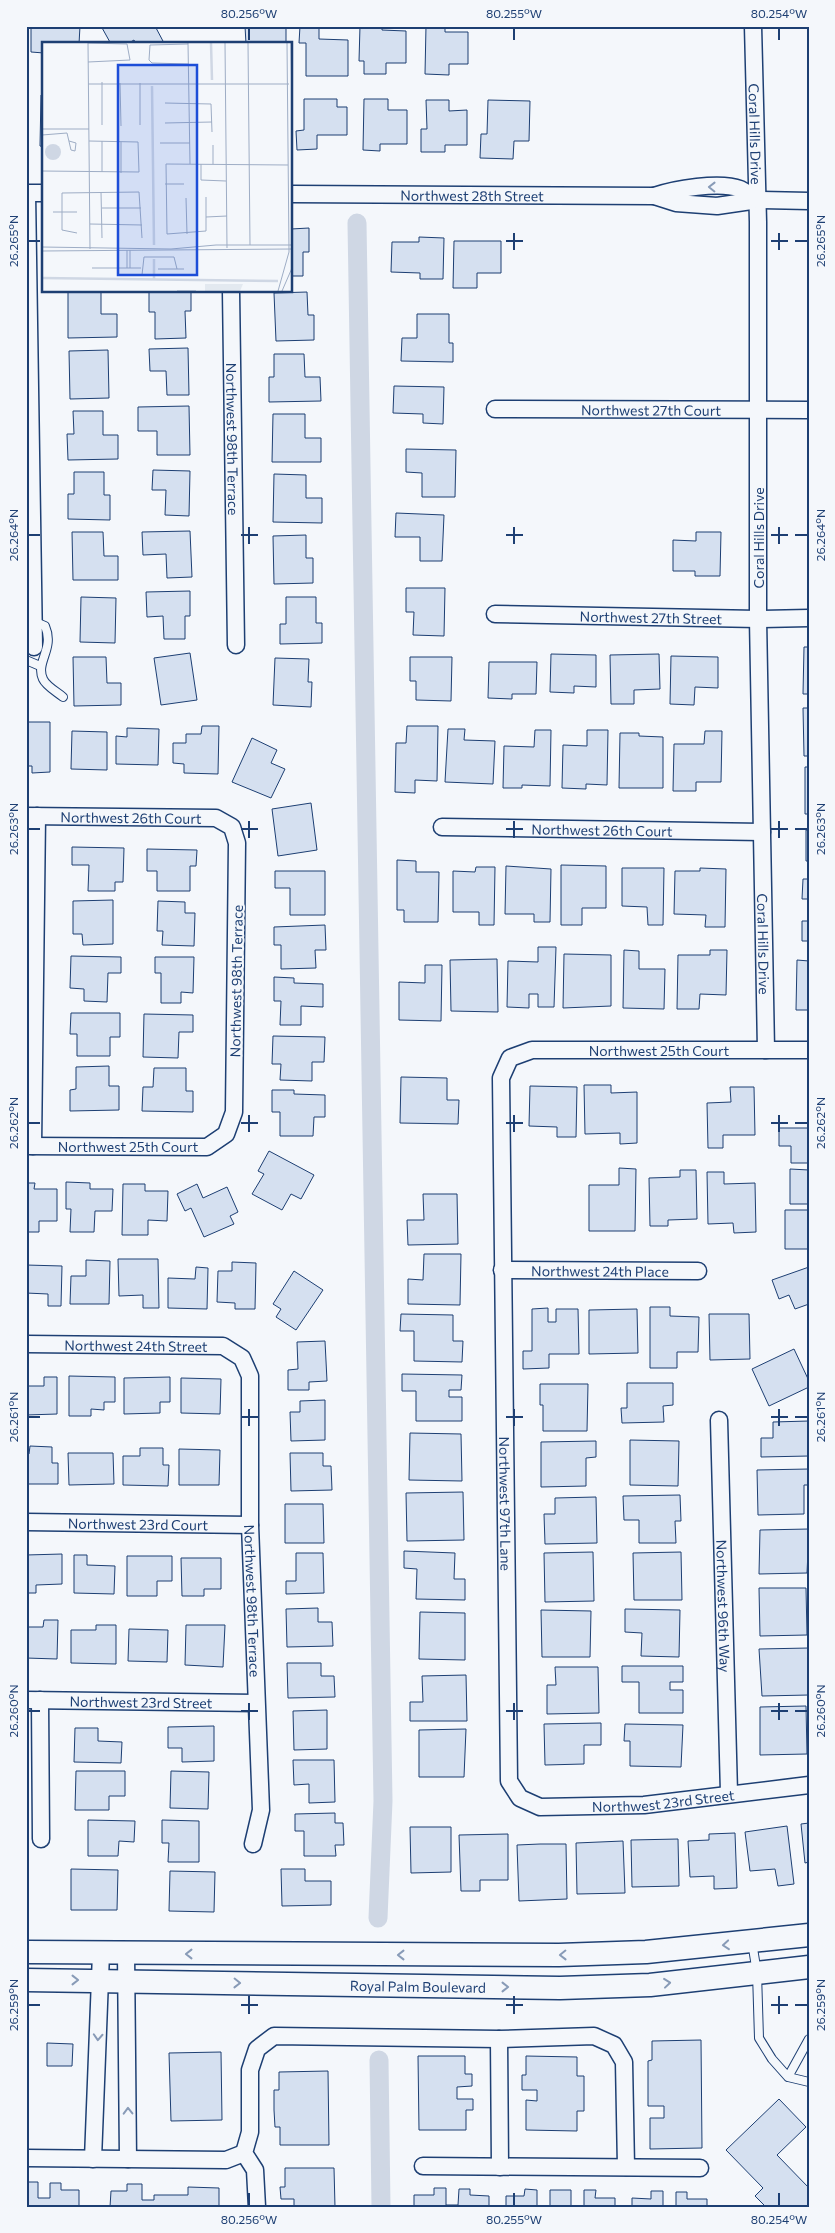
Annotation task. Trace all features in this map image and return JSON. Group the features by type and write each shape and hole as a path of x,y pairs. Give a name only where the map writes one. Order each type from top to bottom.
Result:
{"main road":[{"path":"26,1952 559,1955 646,1952 809,1935"},
{"name":"Royal Palm Boulevard","path":"26,1980 560,1988 650,1985 809,1967"}],"street":[{"name":"Coral Hills Drive","path":"753,26 758,200 758,620 766,1050"},
{"name":"Northwest 28th Street","path":"292,194 654,196 672,189 711,186 740,189 758,200 809,201"},
{"path":"30,653 27,193 42,193"},
{"name":"Northwest 98th Terrace","path":"232,292 236,645"},
{"name":"Northwest 27th Court","path":"495,409 809,410"},
{"name":"Northwest 27th Street","path":"495,614 758,620 809,618"},
{"path":"30,1146 32,816"},
{"name":"Northwest 26th Court","path":"32,816 216,818 232,827"},
{"name":"Northwest 98th Terrace","path":"226,1134 234,1112 237,843 232,827"},
{"name":"Northwest 26th Court","path":"442,827 762,832"},
{"name":"Northwest 25th Court","path":"510,1058 532,1050 809,1050"},
{"name":"Northwest 97th Lane","path":"510,1058 500,1078 502,1270 509,1781 520,1798"},
{"name":"Northwest 25th Court","path":"30,1146 207,1147 226,1134"},
{"name":"Northwest 24th Place","path":"502,1270 698,1272"},
{"name":"Northwest 24th Street","path":"26,1344 223,1346 242,1358"},
{"name":"Northwest 98th Terrace","path":"242,1358 250,1376 250,1525 262,1810 253,1844"},
{"name":"Northwest 96th Way","path":"720,1420 729,1793"},
{"name":"Northwest 23rd Court","path":"26,1522 250,1525"},
{"path":"33,1700 41,1838"},
{"name":"Northwest 23rd Street","path":"33,1700 256,1703"},
{"name":"Northwest 23rd Street","path":"520,1798 540,1807 644,1805 729,1793 809,1785"},
{"path":"93,2159 101,1953"},
{"path":"126,1953 128,2159"},
{"path":"257,2207 255,2170 244,2153 250,2132 250,2070 257,2049 274,2036 499,2039 594,2036 614,2045 624,2062 626,2167"},
{"path":"499,2039 500,2167"},
{"path":"26,2158 226,2160 244,2153"},
{"path":"423,2166 700,2168"}],"lane":[{"path":"30,623 45,626 49,635 47,652 40,666"},
{"path":"30,653 40,666 43,680 63,697"},
{"path":"752,1942 757,1974 759,2038 772,2059 788,2077 809,2082"},
{"path":"788,2077 809,2039"}],"building":[{"path":"31,26 80,26 79,42 42,42 42,53 31,52"},
{"path":"101,26 155,26 163,42 135,42 134,40 130,42 110,42"},
{"path":"245,26 286,26 286,42 246,42"},
{"path":"300,26 319,26 319,39 348,40 348,76 306,76 306,43 299,43"},
{"path":"360,26 382,26 382,30 406,31 406,63 386,63 386,74 364,74 364,61 359,61"},
{"path":"426,26 445,26 445,32 468,32 468,64 449,64 449,75 425,74"},
{"path":"41,95 42,95 42,146 40,146"},
{"path":"304,99 337,99 337,107 347,107 347,135 317,135 317,149 297,150 296,131 304,130"},
{"path":"364,99 388,99 388,110 407,110 407,144 380,144 380,151 363,150"},
{"path":"426,100 449,100 449,111 467,110 467,145 445,145 445,152 421,152 421,129 427,129"},
{"path":"488,100 530,101 529,141 514,141 513,159 480,158 481,134 487,134"},
{"path":"309,228 309,252 303,252 303,276 292,276 292,229"},
{"path":"419,237 444,238 443,279 420,279 420,273 391,272 392,242 419,242"},
{"path":"454,241 501,241 501,273 477,273 477,288 453,288"},
{"path":"68,292 101,292 101,314 117,314 117,337 68,338"},
{"path":"149,292 191,292 191,311 185,311 186,338 155,339 155,312 149,312"},
{"path":"307,292 308,315 314,315 314,340 276,341 274,293"},
{"path":"417,314 449,314 449,343 453,343 453,362 401,361 402,338 417,338"},
{"path":"188,348 189,395 167,395 166,371 150,371 149,349"},
{"path":"108,350 109,398 70,399 69,351"},
{"path":"274,354 304,354 305,377 320,377 321,401 269,402 269,377 274,377"},
{"path":"394,386 444,387 443,424 423,423 423,414 393,413"},
{"path":"189,406 190,455 157,455 157,431 138,431 138,407"},
{"path":"73,411 103,411 103,435 118,435 118,459 68,460 67,434 74,434"},
{"path":"273,414 305,414 305,438 321,438 321,462 272,462"},
{"path":"406,449 456,450 455,497 422,497 422,473 406,472"},
{"path":"153,470 190,471 189,516 165,515 166,490 152,490"},
{"path":"74,472 104,472 104,495 110,495 110,520 68,519 68,494 74,494"},
{"path":"274,474 306,475 306,498 322,498 322,523 273,522"},
{"path":"396,513 444,515 442,561 420,561 420,537 395,537"},
{"path":"190,531 192,577 167,578 166,554 143,555 142,532"},
{"path":"72,532 103,532 104,556 118,556 118,580 73,580"},
{"path":"696,532 721,532 720,576 695,576 695,571 673,571 673,540 696,541"},
{"path":"306,535 306,558 313,558 313,583 274,584 273,536"},
{"path":"406,588 445,588 444,636 413,635 414,612 406,612"},
{"path":"190,591 190,616 185,616 185,639 164,639 163,616 147,617 146,592"},
{"path":"81,597 116,598 115,643 80,642"},
{"path":"286,597 316,597 316,623 322,623 322,643 280,644 280,624 286,624"},
{"path":"804,647 809,647 809,694 803,694"},
{"path":"190,653 197,700 161,705 154,658"},
{"path":"551,654 596,655 596,687 574,686 574,693 550,692"},
{"path":"659,654 660,689 634,690 634,704 611,704 610,655"},
{"path":"671,656 718,657 718,688 695,687 694,705 670,704"},
{"path":"73,657 106,657 107,683 121,683 121,705 74,706"},
{"path":"410,657 452,657 451,701 416,700 416,681 410,681"},
{"path":"275,658 309,659 308,682 312,682 311,707 273,705"},
{"path":"489,662 537,662 536,694 512,694 512,699 488,698"},
{"path":"803,708 809,708 809,756 804,756"},
{"path":"27,722 50,722 50,772 32,773 32,766 26,766"},
{"path":"202,726 219,726 218,774 184,773 184,764 173,763 173,743 186,743 186,734 201,734"},
{"path":"407,726 438,726 437,781 415,780 415,793 395,792 396,743 406,743"},
{"path":"127,728 159,729 158,765 116,764 116,736 127,737"},
{"path":"448,729 465,729 464,740 495,741 493,784 445,782"},
{"path":"535,730 551,730 550,786 522,785 522,788 503,788 504,746 534,747"},
{"path":"587,730 608,730 607,785 586,784 586,789 562,788 563,745 587,746"},
{"path":"72,731 107,732 107,770 71,769"},
{"path":"705,731 722,731 721,782 696,782 696,791 673,791 674,744 704,744"},
{"path":"620,733 639,733 639,736 663,737 663,788 619,788"},
{"path":"252,738 277,750 271,763 285,769 271,798 232,782"},
{"path":"805,767 809,767 809,814 805,814"},
{"path":"311,803 317,850 278,856 272,809"},
{"path":"806,830 809,830 809,861 806,861"},
{"path":"72,847 124,848 123,882 115,882 115,891 88,891 89,865 72,865"},
{"path":"147,849 197,850 196,866 190,866 190,891 157,891 157,871 147,871"},
{"path":"397,860 416,861 416,872 439,872 438,922 404,922 404,910 397,910"},
{"path":"561,865 606,866 606,908 582,908 582,925 561,925"},
{"path":"506,866 551,869 550,922 534,922 534,914 505,914"},
{"path":"476,867 495,867 494,925 479,925 479,912 453,912 453,871 475,872"},
{"path":"622,868 664,868 663,925 648,925 647,907 622,906"},
{"path":"700,868 726,869 725,927 705,927 706,915 674,914 675,871 700,871"},
{"path":"275,871 325,871 325,915 290,915 290,888 275,888"},
{"path":"803,879 809,879 809,899 802,899"},
{"path":"113,900 113,944 83,945 82,934 73,934 73,901"},
{"path":"158,901 185,902 185,913 195,913 194,946 162,945 163,931 157,931"},
{"path":"802,921 809,921 809,941 802,941"},
{"path":"325,925 326,950 315,950 316,968 281,969 281,945 274,945 274,927"},
{"path":"538,947 556,947 554,1007 538,1007 538,994 529,994 529,1008 507,1007 508,961 538,962"},
{"path":"624,950 639,951 639,969 665,969 664,1009 623,1008"},
{"path":"710,950 727,950 726,995 700,994 699,1009 677,1009 678,955 710,955"},
{"path":"564,954 611,955 611,1006 563,1008"},
{"path":"71,956 121,957 121,973 108,973 107,1002 84,1001 84,989 70,988"},
{"path":"155,957 194,957 193,993 181,992 181,1003 161,1003 161,973 155,973"},
{"path":"497,959 498,1012 451,1011 450,960"},
{"path":"797,960 809,961 809,1010 796,1010"},
{"path":"425,965 442,965 441,1021 399,1020 399,982 425,983"},
{"path":"274,977 294,978 294,983 323,984 323,1007 301,1006 301,1025 280,1025 281,1001 274,1001"},
{"path":"71,1013 120,1013 120,1037 110,1037 110,1056 77,1056 77,1034 70,1034"},
{"path":"144,1014 193,1015 193,1032 179,1032 178,1058 143,1057"},
{"path":"273,1036 325,1037 324,1062 312,1062 312,1081 280,1080 281,1064 272,1064"},
{"path":"109,1066 109,1086 119,1086 119,1110 70,1111 70,1090 76,1089 76,1067"},
{"path":"154,1068 186,1068 186,1091 193,1091 193,1112 142,1111 143,1087 153,1087"},
{"path":"401,1077 447,1078 447,1100 459,1100 458,1124 400,1123"},
{"path":"584,1085 611,1085 611,1093 637,1092 637,1143 620,1144 620,1133 585,1134"},
{"path":"530,1086 577,1087 576,1137 557,1137 557,1127 529,1126"},
{"path":"730,1087 754,1087 755,1135 723,1135 723,1148 708,1148 707,1103 731,1102"},
{"path":"272,1090 294,1090 294,1094 325,1095 325,1117 314,1117 313,1136 280,1136 280,1112 272,1112"},
{"path":"779,1128 809,1128 809,1163 791,1163 791,1146 779,1146"},
{"path":"269,1151 314,1175 301,1199 291,1194 282,1210 252,1194 264,1174 258,1171"},
{"path":"619,1168 636,1169 635,1231 589,1231 589,1185 619,1185"},
{"path":"790,1169 809,1170 809,1204 790,1204"},
{"path":"680,1170 696,1170 697,1219 668,1220 668,1226 650,1226 649,1178 680,1177"},
{"path":"707,1172 724,1172 724,1184 755,1183 756,1232 734,1233 733,1223 708,1224"},
{"path":"66,1182 90,1183 90,1189 113,1189 112,1211 95,1211 94,1232 70,1232 71,1209 66,1209"},
{"path":"26,1183 35,1183 34,1189 57,1189 57,1221 39,1221 39,1232 26,1232"},
{"path":"123,1184 145,1184 145,1191 168,1191 167,1221 148,1220 148,1235 122,1235"},
{"path":"197,1184 203,1198 227,1187 238,1212 230,1216 234,1224 204,1237 191,1208 185,1211 177,1194"},
{"path":"423,1194 457,1194 458,1244 408,1245 407,1220 424,1220"},
{"path":"785,1210 809,1210 809,1249 785,1249"},
{"path":"424,1254 461,1254 460,1305 408,1304 408,1279 423,1280"},
{"path":"118,1259 158,1259 159,1308 143,1308 143,1295 119,1296"},
{"path":"86,1260 110,1261 109,1304 70,1304 71,1276 86,1276"},
{"path":"232,1262 256,1263 255,1309 235,1309 235,1303 217,1302 218,1271 232,1271"},
{"path":"26,1265 62,1266 61,1306 48,1306 48,1294 26,1293"},
{"path":"196,1267 208,1268 207,1309 168,1308 168,1278 195,1279"},
{"path":"809,1267 809,1304 795,1309 789,1295 779,1299 772,1280"},
{"path":"294,1271 323,1290 296,1330 276,1317 281,1309 273,1304"},
{"path":"650,1307 670,1307 670,1316 699,1317 698,1352 677,1352 677,1368 650,1368"},
{"path":"548,1308 548,1322 556,1322 556,1309 578,1309 579,1354 549,1354 549,1368 523,1369 523,1351 532,1351 532,1309"},
{"path":"637,1309 638,1353 589,1354 589,1310"},
{"path":"401,1314 453,1315 453,1341 463,1341 462,1362 414,1361 414,1331 400,1331"},
{"path":"709,1314 749,1314 750,1359 710,1360"},
{"path":"325,1341 327,1381 309,1382 309,1390 288,1390 288,1370 298,1369 297,1342"},
{"path":"794,1349 809,1381 809,1387 769,1406 752,1369"},
{"path":"402,1374 462,1375 461,1390 449,1390 449,1397 462,1397 462,1421 416,1421 416,1391 402,1391"},
{"path":"69,1376 115,1377 115,1402 104,1402 104,1410 91,1409 91,1416 69,1416"},
{"path":"44,1377 57,1377 57,1414 26,1415 26,1386 44,1386"},
{"path":"170,1377 170,1402 160,1402 160,1413 124,1414 124,1378"},
{"path":"181,1378 221,1379 220,1414 181,1413"},
{"path":"627,1383 673,1383 673,1405 663,1406 664,1422 622,1423 621,1408 627,1408"},
{"path":"540,1384 588,1384 587,1431 543,1431 543,1405 540,1405"},
{"path":"325,1400 325,1440 291,1441 290,1412 300,1412 300,1401"},
{"path":"809,1421 809,1456 761,1457 761,1438 773,1438 773,1422"},
{"path":"410,1433 461,1434 462,1481 409,1480"},
{"path":"630,1440 679,1441 678,1486 630,1485"},
{"path":"596,1441 596,1457 586,1458 586,1486 541,1487 541,1442"},
{"path":"30,1446 52,1447 52,1463 58,1463 58,1484 26,1484 26,1454 29,1454"},
{"path":"140,1448 163,1448 163,1465 169,1465 168,1486 123,1485 123,1456 140,1456"},
{"path":"179,1449 220,1450 219,1485 179,1485"},
{"path":"68,1453 113,1453 114,1484 69,1485"},
{"path":"290,1453 323,1453 323,1466 331,1466 332,1490 291,1491"},
{"path":"809,1469 809,1485 804,1485 804,1514 758,1515 757,1470"},
{"path":"463,1492 464,1540 407,1541 406,1493"},
{"path":"680,1495 681,1521 675,1521 676,1543 639,1543 639,1520 624,1520 623,1496"},
{"path":"596,1497 597,1543 545,1544 544,1514 555,1514 555,1498"},
{"path":"285,1504 323,1504 324,1543 285,1543"},
{"path":"809,1529 807,1573 759,1574 760,1530"},
{"path":"404,1551 455,1553 454,1579 465,1579 465,1600 416,1599 417,1569 404,1568"},
{"path":"593,1552 594,1601 545,1602 544,1553"},
{"path":"681,1552 682,1600 634,1600 633,1553"},
{"path":"296,1553 323,1553 324,1593 286,1594 286,1581 296,1581"},
{"path":"62,1554 62,1584 36,1585 36,1593 26,1593 26,1555"},
{"path":"74,1555 87,1555 87,1565 115,1566 114,1594 74,1593"},
{"path":"127,1556 172,1556 172,1581 157,1581 157,1596 127,1596"},
{"path":"181,1558 221,1558 221,1589 204,1589 204,1596 182,1596"},
{"path":"759,1588 806,1588 807,1635 760,1636"},
{"path":"318,1608 318,1622 332,1622 333,1646 287,1647 286,1609"},
{"path":"625,1609 680,1610 679,1657 641,1656 642,1633 625,1632"},
{"path":"541,1610 591,1611 590,1657 542,1657"},
{"path":"420,1612 465,1613 465,1660 419,1659"},
{"path":"44,1620 58,1620 57,1659 26,1658 26,1627 43,1627"},
{"path":"96,1625 116,1625 116,1664 71,1663 71,1630 96,1630"},
{"path":"186,1625 225,1625 223,1667 185,1665"},
{"path":"129,1629 168,1630 167,1662 128,1661"},
{"path":"809,1648 809,1695 762,1696 759,1649"},
{"path":"287,1663 321,1663 321,1676 334,1676 335,1697 288,1698"},
{"path":"622,1666 683,1666 683,1682 670,1682 670,1690 683,1690 683,1713 639,1713 639,1682 622,1682"},
{"path":"555,1667 598,1667 599,1713 547,1714 547,1685 556,1685"},
{"path":"466,1675 467,1721 410,1721 410,1702 423,1702 422,1676"},
{"path":"806,1706 807,1754 760,1755 760,1707"},
{"path":"327,1710 327,1749 294,1750 293,1711"},
{"path":"601,1723 601,1745 584,1745 584,1764 545,1765 544,1724"},
{"path":"625,1724 683,1725 681,1767 630,1766 630,1741 624,1741"},
{"path":"214,1726 214,1761 182,1762 182,1748 168,1748 168,1727"},
{"path":"75,1728 98,1728 98,1741 122,1742 121,1763 74,1762"},
{"path":"466,1729 464,1777 419,1777 419,1730"},
{"path":"293,1760 334,1760 335,1802 309,1803 309,1784 294,1785"},
{"path":"76,1771 125,1771 125,1796 109,1796 109,1810 75,1810"},
{"path":"171,1771 209,1772 208,1809 170,1808"},
{"path":"335,1813 335,1823 343,1823 344,1845 335,1845 336,1856 304,1856 304,1831 295,1831 295,1814"},
{"path":"88,1820 135,1821 134,1842 119,1841 118,1856 88,1856"},
{"path":"162,1820 199,1821 199,1862 168,1862 169,1843 162,1843"},
{"path":"809,1823 809,1862 805,1863 801,1824"},
{"path":"787,1826 794,1884 778,1886 775,1869 750,1871 745,1832"},
{"path":"410,1827 451,1827 451,1872 411,1873"},
{"path":"735,1833 737,1888 714,1889 714,1876 690,1877 688,1841 709,1840 709,1834"},
{"path":"508,1834 508,1880 480,1880 480,1891 461,1891 459,1835"},
{"path":"678,1839 679,1886 632,1887 631,1840"},
{"path":"623,1841 625,1893 577,1894 576,1843"},
{"path":"566,1844 567,1899 519,1901 517,1845"},
{"path":"71,1869 118,1870 117,1910 71,1910"},
{"path":"281,1869 305,1869 305,1881 331,1881 331,1905 282,1906"},
{"path":"170,1871 215,1872 214,1912 169,1911"},
{"path":"701,2040 702,2148 650,2149 650,2118 664,2118 664,2106 648,2106 648,2061 652,2060 652,2041"},
{"path":"47,2043 73,2044 72,2066 47,2066"},
{"path":"221,2052 222,2120 171,2121 169,2053"},
{"path":"418,2056 465,2056 465,2074 472,2074 472,2086 457,2087 457,2099 473,2099 473,2110 466,2110 466,2130 419,2130"},
{"path":"526,2056 577,2057 577,2076 584,2076 584,2111 577,2111 577,2131 526,2130 526,2100 537,2101 537,2090 522,2090 522,2075 526,2075"},
{"path":"328,2071 329,2145 280,2145 280,2127 275,2127 274,2110 274,2090 279,2090 279,2072"},
{"path":"779,2099 806,2127 777,2155 809,2188 809,2207 766,2207 755,2196 763,2188 726,2150"},
{"path":"285,2168 334,2168 335,2207 294,2207 294,2199 281,2199 280,2187 285,2187"},
{"path":"26,2182 38,2182 38,2198 50,2198 50,2183 61,2183 61,2190 79,2190 79,2207 26,2207"},
{"path":"127,2184 142,2184 142,2200 154,2200 154,2195 188,2195 188,2187 219,2188 219,2207 110,2207 111,2191 127,2191"},
{"path":"434,2188 446,2188 446,2205 458,2205 459,2189 470,2189 470,2195 489,2196 489,2207 414,2207 414,2195 434,2195"},
{"path":"525,2189 537,2190 537,2206 550,2206 550,2190 571,2190 571,2206 584,2206 584,2190 596,2190 595,2198 615,2198 615,2207 506,2207 506,2196 524,2196"},
{"path":"651,2191 663,2191 663,2207 632,2207 632,2198 651,2199"},
{"path":"676,2192 687,2192 687,2199 707,2199 707,2207 676,2207"}],"waterway":[{"path":"357,223 383,1801 378,1918"},
{"path":"379,2060 381,2207"}]}
